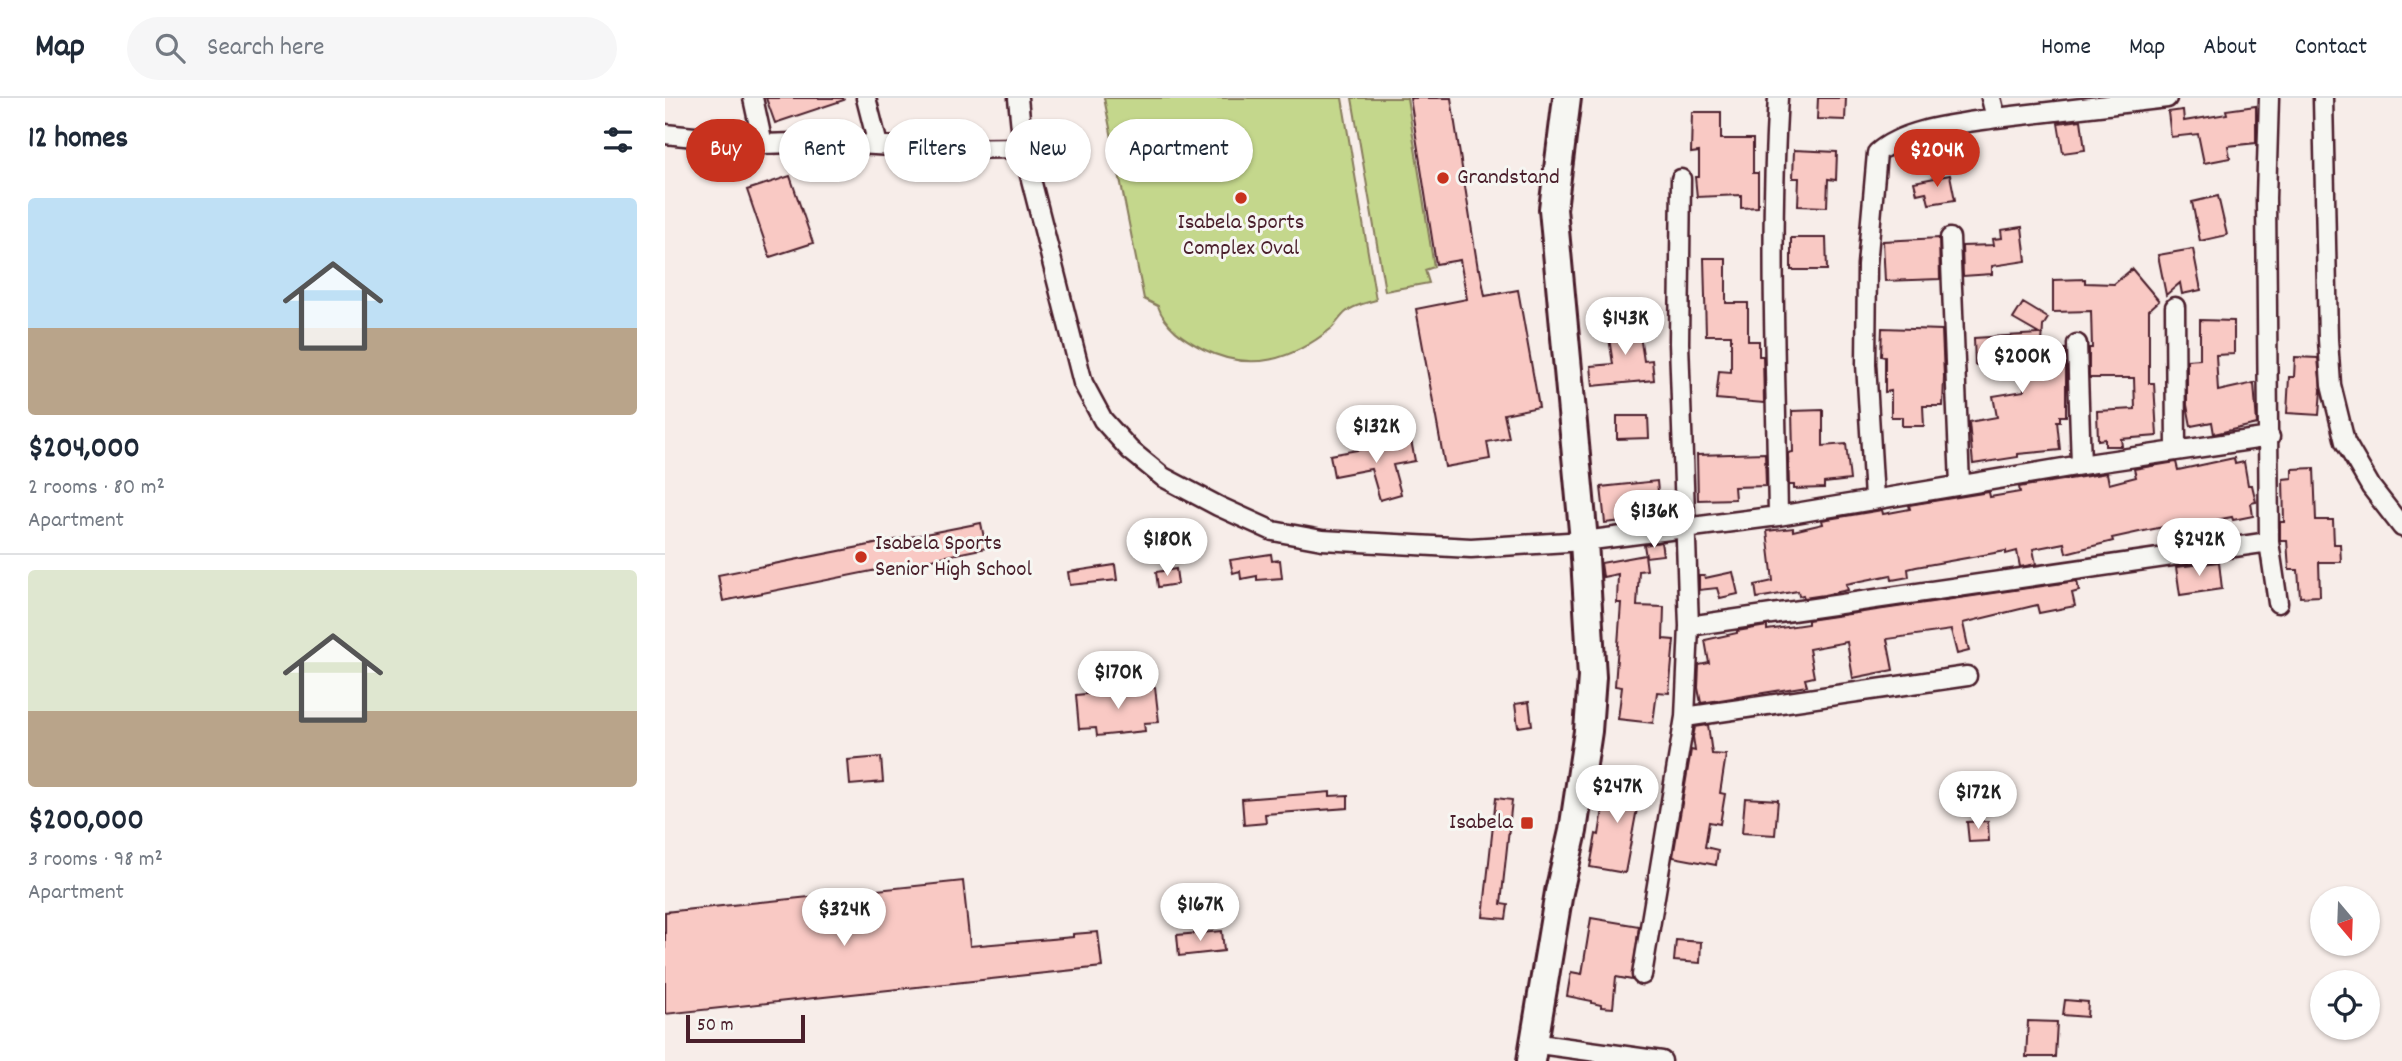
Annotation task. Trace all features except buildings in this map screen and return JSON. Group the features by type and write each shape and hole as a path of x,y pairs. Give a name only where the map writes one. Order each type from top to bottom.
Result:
{"highway":[{"path":"1532,1052 1559,892 1573,831 1588,731 1592,677 1584,541 1553,209 1567,98"}],"street":[{"path":"753,98 758,119"},
{"path":"866,98 878,145"},
{"path":"1018,98 1020,119"},
{"path":"1778,98 1774,244 1778,516"},
{"path":"1991,98 1996,118"},
{"path":"1874,498 1866,364 1867,265 1877,153 1887,144 1902,137 1996,118 2167,98"},
{"path":"2269,98 2266,198 2269,542 2278,603"},
{"path":"2323,98 2328,339 2332,385 2346,442 2371,487 2402,527"},
{"path":"665,134 686,136"},
{"path":"765,144 824,142 942,149 1005,148"},
{"path":"1641,975 1685,717 1689,626 1679,343 1681,179"},
{"path":"1032,182 1083,383 1103,420 1130,450 1163,477 1273,531 1322,540 1471,548 1584,541 1778,516 1874,498 2270,437"},
{"path":"1950,238 1960,485"},
{"path":"2175,307 2176,451"},
{"path":"2077,344 2081,465"},
{"path":"1689,626 2269,542"},
{"path":"1685,717 1967,676"},
{"path":"1532,1052 1662,1061"}],"green space":[{"name":"Isabela Sports Complex Oval","path":"1104,98 1342,98 1376,300 1349,310 1332,328 1302,348 1271,360 1238,360 1221,356 1182,337 1165,320 1158,306 1144,299 1121,182 1253,182 1253,119 1108,119"},
{"path":"1352,98 1407,98 1434,267 1425,270 1429,283 1385,291"}],"place":[{"name":"Grandstand","path":"1443,178"},
{"name":"Isabela Sports Complex Oval","path":"1241,198"},
{"name":"Isabela Sports Senior High School","path":"861,557"},
{"name":"Isabela","path":"1527,823"}]}
